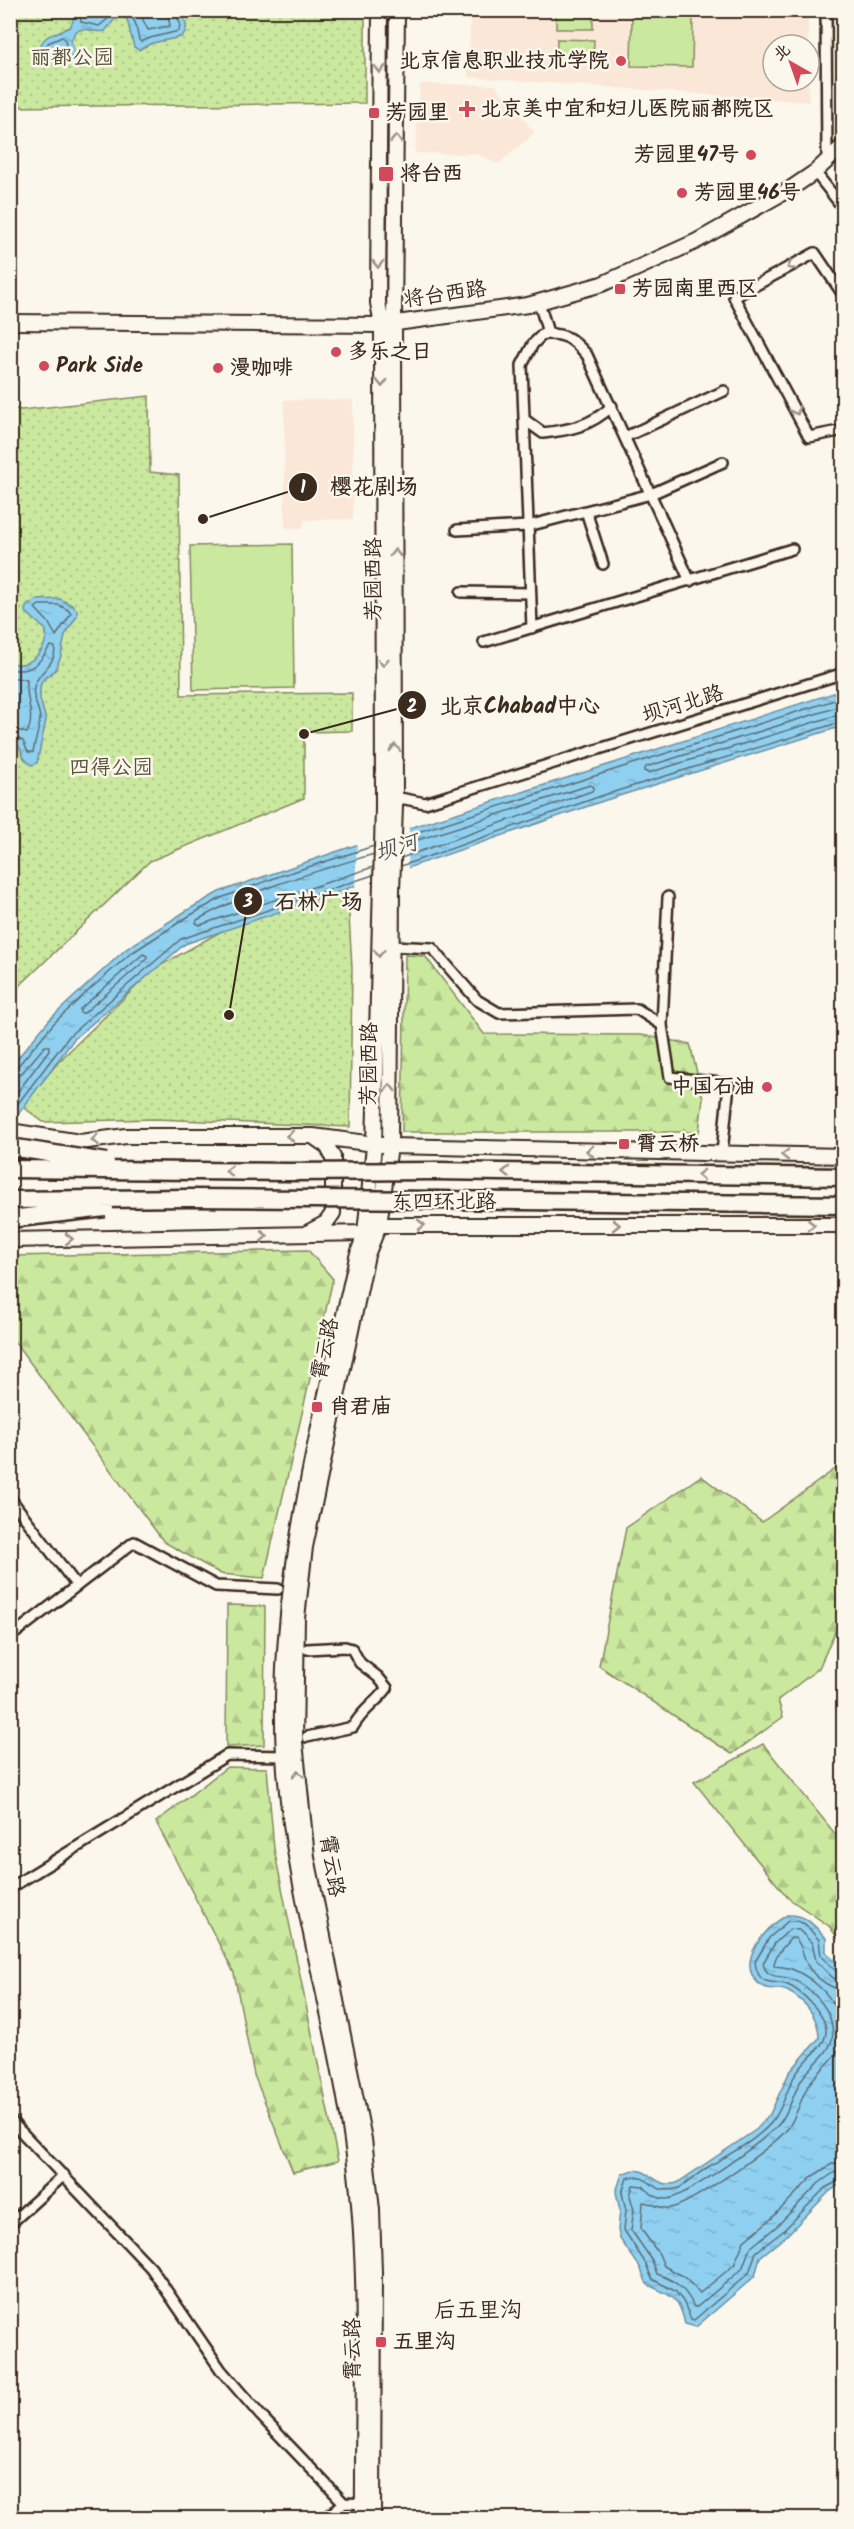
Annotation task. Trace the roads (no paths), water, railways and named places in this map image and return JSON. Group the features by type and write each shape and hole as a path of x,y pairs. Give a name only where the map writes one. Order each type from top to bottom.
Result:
{"highway":[{"path":"10,1147 151,1170"},
{"name":"东四环北路","path":"10,1169 436,1171 843,1177"},
{"path":"10,1220 188,1198"},
{"name":"东四环北路","path":"10,1200 188,1198 843,1205"}],"main road":[{"name":"芳园西路","path":"380,10 378,303 388,324"},
{"name":"芳园西路","path":"365,1233 374,1146 391,804 388,324 397,10"},
{"name":"将台西路","path":"10,322 388,324 539,302 602,284 695,242 765,205 814,172 843,145"},
{"name":"芳园西路","path":"379,1225 390,1146 392,946 386,893"},
{"path":"10,1131 80,1142 126,1136 313,1136 374,1146 843,1156"},
{"path":"302,1236 326,1223 333,1213 333,1157 327,1146 313,1136"},
{"name":"东四环北路","path":"10,1240 302,1236 365,1233 379,1225 843,1225"},
{"name":"霄云路","path":"366,2509 374,2272 372,2210 364,2139 307,1857 295,1742 295,1674 297,1618 305,1547 367,1255 379,1225"},
{"name":"霄云路","path":"365,1233 357,1257 299,1526 291,1577 285,1655 284,1756 300,1877 352,2139 361,2219 364,2273 366,2509 373,2518"}],"street":[{"path":"826,10 827,160"},
{"path":"814,172 843,209"},
{"path":"843,296 815,253 734,297 809,437 843,430"},
{"path":"539,302 548,333"},
{"path":"532,628 522,365 532,344 543,334 560,333 574,341 587,355 690,581"},
{"path":"626,437 724,391"},
{"path":"525,420 543,433 576,429 599,418 612,406"},
{"path":"457,530 528,526 651,494 723,462"},
{"path":"586,511 603,564"},
{"path":"484,642 792,549"},
{"path":"461,592 530,593"},
{"name":"坝河北路","path":"391,804 425,803 843,673"},
{"path":"668,897 662,1025 670,1077 729,1084 722,1154"},
{"path":"392,946 432,948 477,1000 499,1013 637,1009 662,1025"},
{"path":"10,1498 77,1586"},
{"path":"10,1637 134,1542 216,1586 278,1589"},
{"path":"307,1649 345,1647 352,1649 360,1663 378,1677 387,1688 377,1701 359,1715 353,1727 307,1737"},
{"path":"10,1888 227,1755 284,1756"},
{"path":"10,2120 151,2268 221,2370 261,2416 344,2503 366,2509"},
{"path":"10,2224 64,2175"},
{"path":"326,2518 344,2503"}],"water":[{"path":"72,11 179,11 185,20 186,30 181,37 152,43 139,50 134,47 127,19 121,17 114,20 105,31 83,29 75,32 71,41 75,53 69,59 49,59 40,51 41,45 50,35 70,27 73,21"},
{"path":"60,599 77,610 77,616 65,635 61,656 55,670 42,681 40,687 40,699 46,720 37,763 31,765 24,758 19,746 11,740 11,663 25,663 31,660 41,651 46,637 46,630 25,611 26,607 35,600"},
{"name":"坝河","path":"843,690 843,726 606,800 185,944 74,1039 11,1124 11,1066 50,1019 126,949 219,892 353,846"},
{"path":"787,1915 800,1916 813,1925 826,1938 826,1952 843,1970 843,2182 829,2192 786,2236 760,2257 755,2276 696,2327 685,2324 679,2306 672,2297 647,2284 640,2267 620,2239 618,2230 620,2210 616,2192 622,2174 631,2171 639,2170 661,2183 677,2183 757,2129 770,2114 789,2073 819,2038 814,2016 800,1999 787,1991 761,1985 751,1973 752,1954 757,1944 771,1927"}],"place":[{"name":"北京信息职业技术学院","path":"621,61"},
{"name":"北京美中宜和妇儿医院丽都院区","path":"467,109"},
{"name":"芳园里","path":"374,113"},
{"name":"芳园里47号","path":"751,155"},
{"name":"将台西","path":"386,174"},
{"name":"芳园里46号","path":"682,193"},
{"name":"芳园南里西区","path":"620,289"},
{"name":"多乐之日","path":"336,352"},
{"name":"Park Side","path":"44,366"},
{"name":"漫咖啡","path":"218,368"},
{"name":"樱花剧场","path":"203,519"},
{"name":"北京Chabad中心","path":"304,734"},
{"name":"石林广场","path":"229,1015"},
{"name":"中国石油","path":"767,1087"},
{"name":"霄云桥","path":"624,1144"},
{"name":"肖君庙","path":"317,1407"},
{"name":"五里沟","path":"381,2342"}],"district":[{"name":"后五里沟","path":"478,2311"}],"park label":[{"name":"丽都公园","path":"72,58"},
{"name":"四得公园","path":"111,768"}]}
